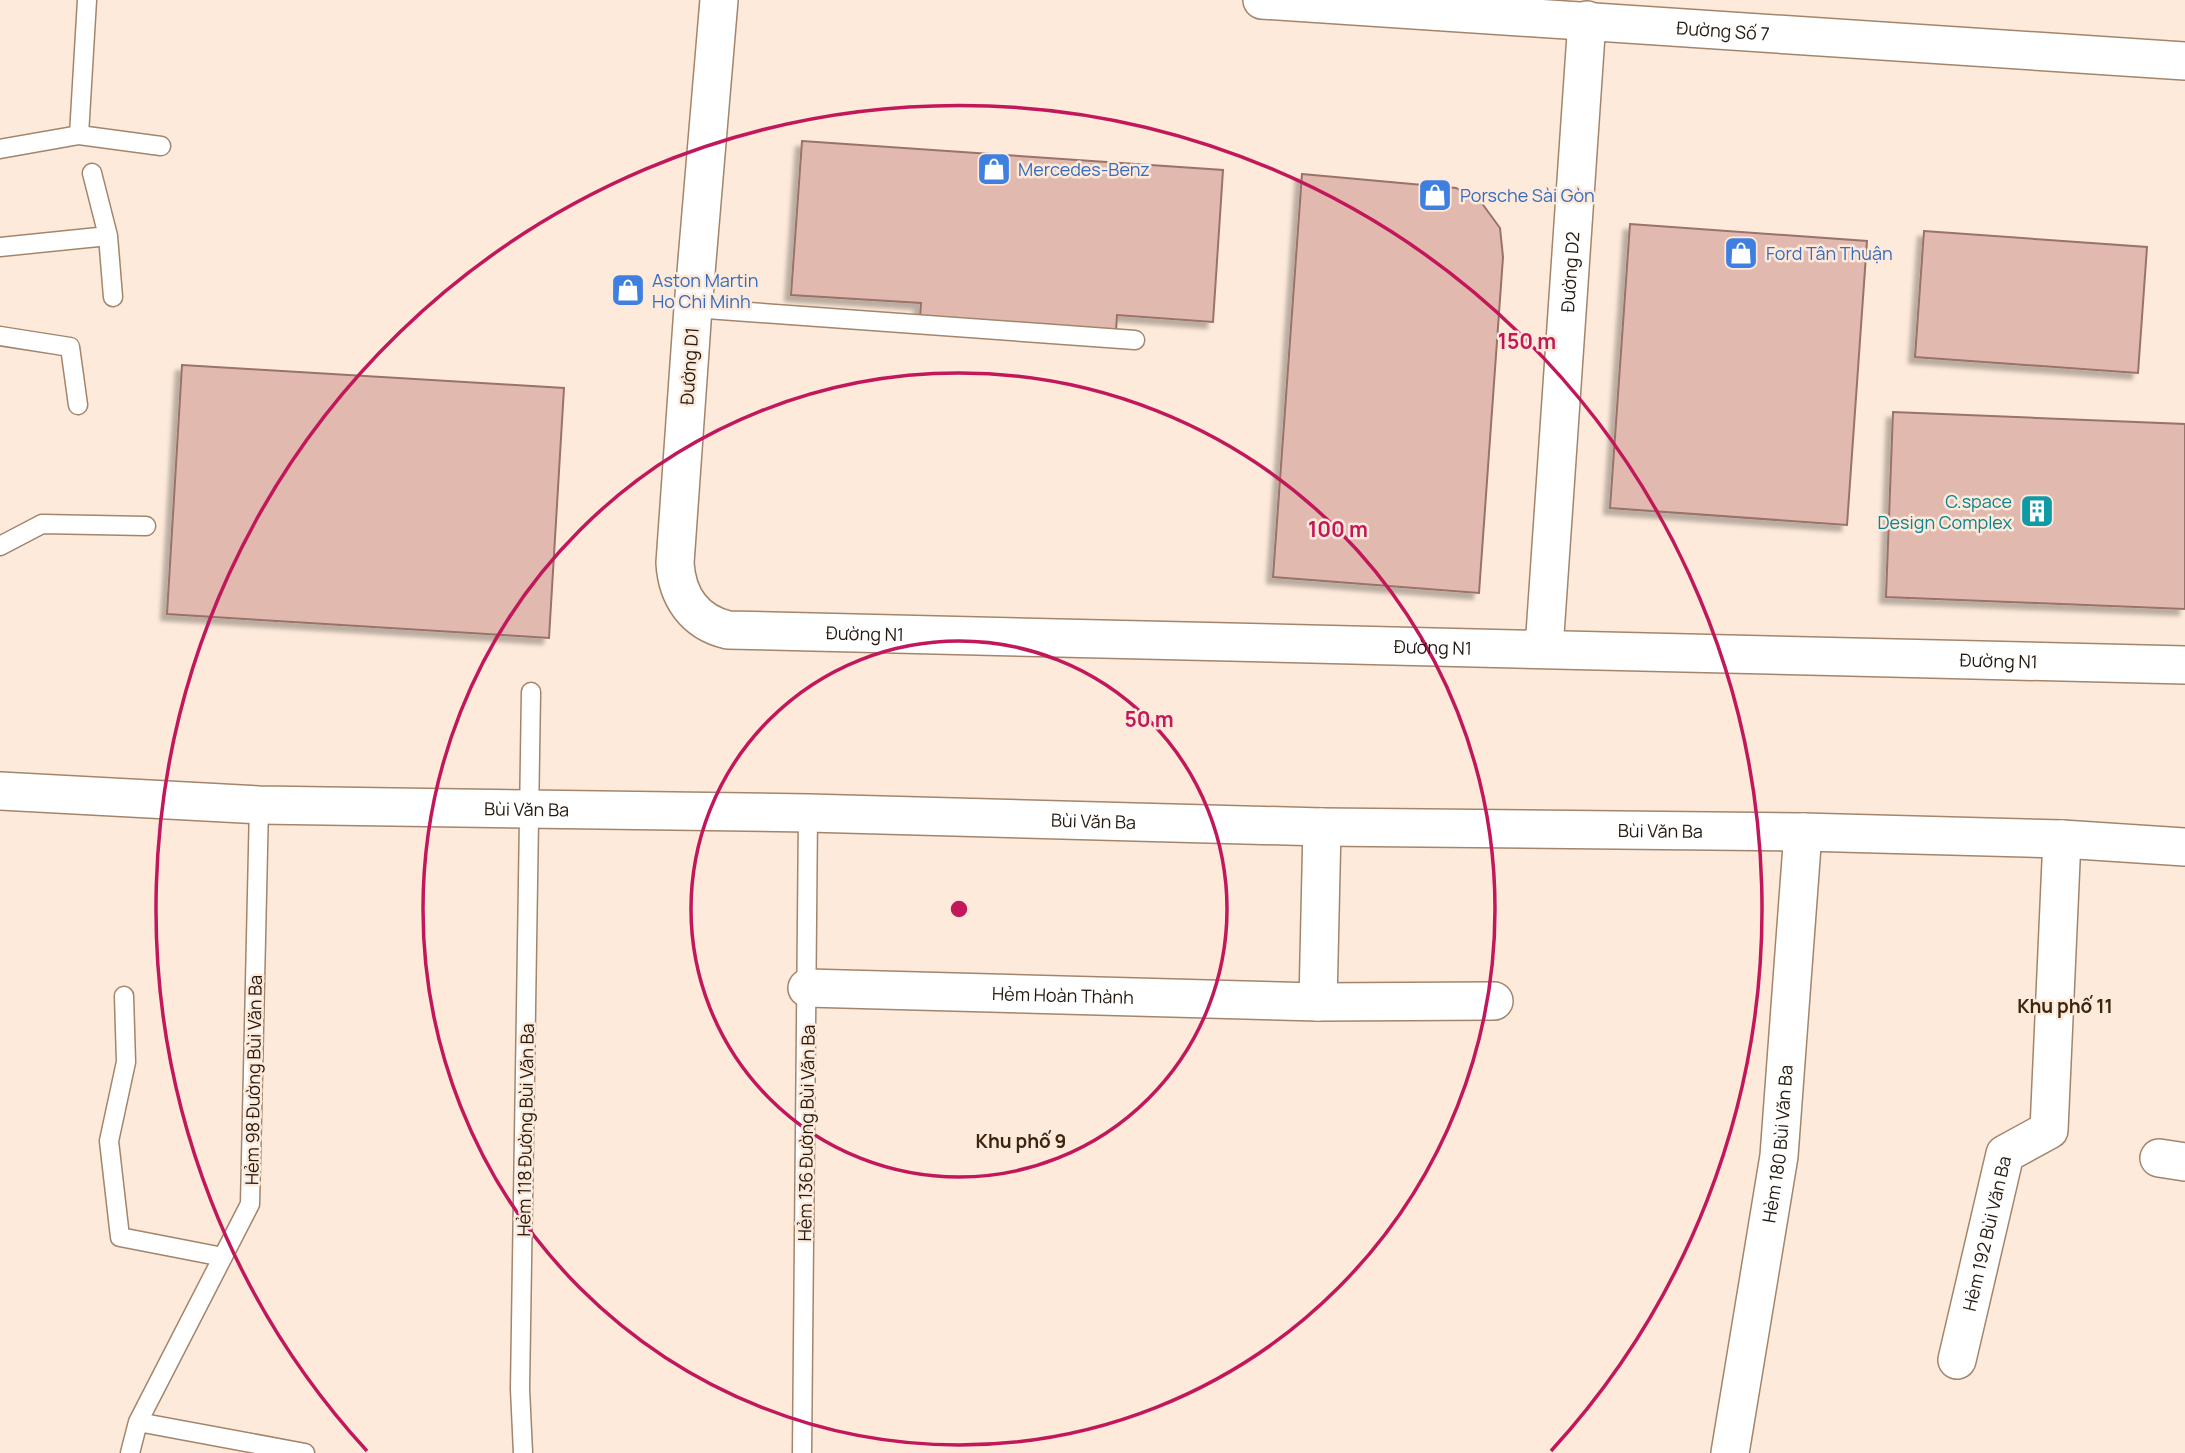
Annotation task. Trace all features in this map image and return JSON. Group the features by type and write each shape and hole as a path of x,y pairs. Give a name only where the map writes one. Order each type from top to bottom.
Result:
{"street":[{"name":"Đường D1","path":"688,605 682,596 676,563 719,0"},
{"name":"Đường Số 7","path":"1262,0 2185,61"},
{"name":"Đường D2","path":"1544,649 1587,20"},
{"name":"Đường N1","path":"688,605 704,621 728,630 2185,665"},
{"name":"Bùi Văn Ba","path":"0,790 259,805 530,807 1322,827 1803,832 2062,839 2185,847"},
{"path":"1318,1002 1322,827"},
{"name":"Hẻm 180 Bùi Văn Ba","path":"1730,1453 1779,1156 1803,832"},
{"name":"Hẻm 192 Bùi Văn Ba","path":"1957,1360 2005,1154 2049,1130 2062,839"},
{"name":"Hẻm Hoàn Thành","path":"807,988 1318,1002 1494,1001"}],"lane":[{"path":"79,135 87,0"},
{"path":"0,149 79,135 161,146"},
{"path":"92,173 108,236 113,297"},
{"path":"0,247 108,236"},
{"path":"694,308 1135,340"},
{"path":"0,336 70,347 78,405"},
{"path":"0,546 42,524 146,526"},
{"name":"Hẻm 118 Đường Bùi Văn Ba","path":"523,1453 520,1390 531,692"},
{"name":"Hẻm 98 Đường Bùi Văn Ba","path":"130,1453 138,1422 250,1204 259,805"},
{"name":"Hẻm 136 Đường Bùi Văn Ba","path":"803,1453 808,813"},
{"path":"124,996 126,1062 109,1141 120,1237 223,1257"},
{"path":"138,1422 305,1453"}],"building":[{"path":"802,141 1223,170 1213,322 1117,315 1116,331 920,318 921,303 791,295"},
{"path":"1302,174 1456,188 1481,202 1500,228 1503,257 1479,593 1273,577"},
{"path":"1630,224 1867,241 1847,525 1610,508"},
{"path":"1924,231 2147,247 2138,373 1915,357"},
{"path":"182,365 564,388 549,638 167,614"},
{"name":"C.space Design Complex","path":"1893,412 2185,424 2185,609 1886,597"}],"place":[{"name":"Mercedes-Benz","path":"994,169"},
{"name":"Porsche Sài Gòn","path":"1435,195"},
{"name":"Ford Tân Thuận","path":"1741,253"},
{"name":"Aston Martin Ho Chi Minh","path":"628,290"},
{"name":"C.space Design Complex","path":"2037,511"}],"district":[{"name":"Khu phố 11","path":"2065,1006"},
{"name":"Khu phố 9","path":"1021,1141"}]}
